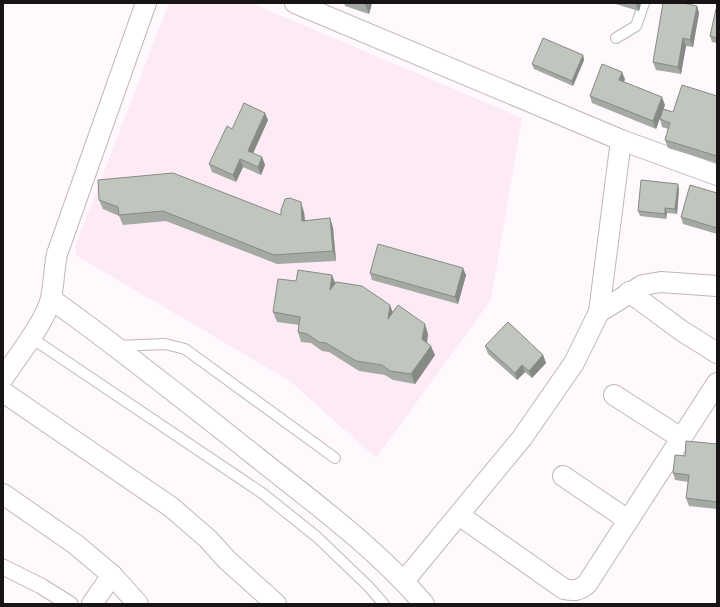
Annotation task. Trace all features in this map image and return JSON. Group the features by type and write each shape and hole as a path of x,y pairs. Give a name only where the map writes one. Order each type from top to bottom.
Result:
{"street":[{"path":"3,378 30,337 51,299 53,271 57,254 146,3"},
{"path":"295,3 621,140 717,175"},
{"path":"404,581 522,438 552,398 574,363 599,312 621,140"},
{"path":"599,312 629,292 643,285 661,282 717,286"},
{"path":"629,292 682,331 717,353"},
{"path":"51,299 116,346 333,517 404,581 424,604"},
{"path":"459,515 564,589 581,589 587,584 717,383"},
{"path":"3,392 171,507 208,539 227,560 276,604"},
{"path":"614,395 681,438"},
{"path":"563,476 628,520"},
{"path":"3,494 75,544 112,575 138,604"},
{"path":"3,567 41,586 70,604"},
{"path":"92,604 112,575"}],"lane":[{"path":"616,38 636,26 644,3"},
{"path":"30,337 262,493 317,537 368,586 384,604"},
{"path":"116,346 165,344 185,349 335,458"}],"shaded area":[{"path":"169,3 251,3 522,118 491,300 376,458 290,381 77,256 75,247"}],"building":[{"path":"663,3 683,3 697,6 690,40 683,38 678,67 653,62"},
{"path":"717,9 717,38 710,36"},
{"path":"543,38 583,55 572,81 532,64"},
{"path":"602,64 622,72 619,80 662,97 653,121 590,96"},
{"path":"682,85 717,96 717,156 665,140 670,123 660,119 663,109 673,112"},
{"path":"244,103 265,113 248,151 262,157 258,167 240,159 233,175 209,164 227,126 232,129"},
{"path":"173,173 281,215 281,210 285,199 290,198 301,202 302,221 330,218 333,251 274,255 163,211 119,215 118,207 99,200 98,180"},
{"path":"641,180 678,184 675,209 665,208 665,214 638,211"},
{"path":"690,185 717,193 717,228 681,217"},
{"path":"378,244 463,268 455,297 370,273"},
{"path":"298,270 332,275 330,290 336,282 362,286 390,305 388,319 398,305 425,324 422,339 431,346 411,374 390,371 382,365 356,361 326,343 319,342 307,334 298,332 300,317 273,312 278,279 296,281"},
{"path":"508,322 543,355 529,371 522,365 515,373 485,346"},
{"path":"686,441 717,444 717,502 686,498 689,475 673,473 675,455 685,456"}]}
